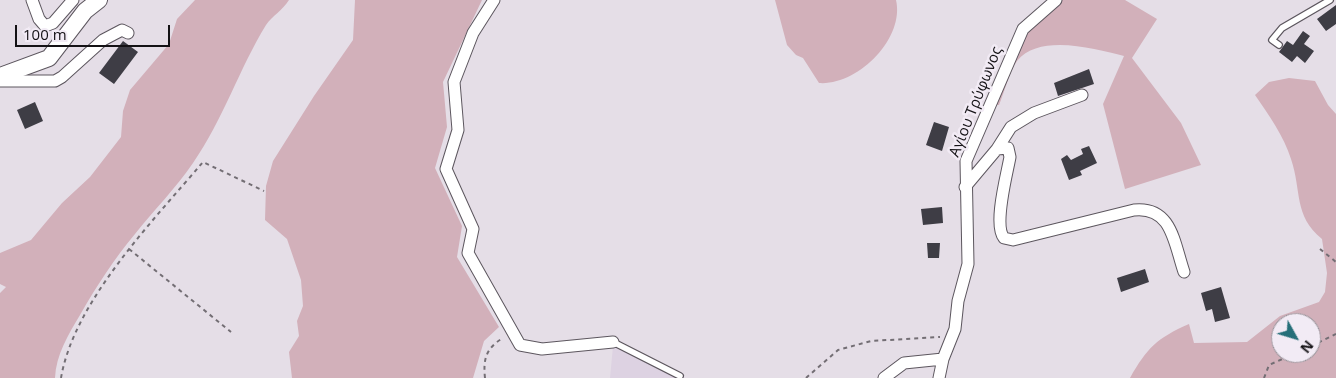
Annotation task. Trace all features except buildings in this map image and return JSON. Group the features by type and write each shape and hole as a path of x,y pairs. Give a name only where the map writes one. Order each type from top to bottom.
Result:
{"street":[{"path":"32,0 39,19 45,26 53,23 73,0"},
{"path":"0,76 48,58 85,11 99,0"},
{"path":"494,0 473,33 454,82 458,130 446,168 473,229 468,253 520,345 542,348 613,342"},
{"name":"Αγίου Τρύφωνος","path":"939,378 943,359 953,336 969,256 965,187 966,161 1022,29 1056,0"},
{"path":"0,81 54,81 62,77 103,40 122,30 128,33"},
{"path":"965,187 997,149 1011,127 1034,112 1082,95"},
{"path":"997,149 1008,148 1010,157 1000,221 1001,233 1004,238 1013,240 1134,210 1147,210 1157,213 1165,220 1184,272"},
{"path":"884,378 904,363 943,359"}],"lane":[{"path":"1279,45 1272,40 1282,28 1330,0"},
{"path":"613,342 680,376"}],"path":[{"path":"61,378 66,354 109,275 203,162 264,191"},
{"path":"1320,248 1336,262"},
{"path":"129,249 231,332"},
{"path":"485,378 484,365 491,345 513,331"},
{"path":"1321,341 1336,334"},
{"path":"806,378 838,350 871,341 953,336"},
{"path":"1264,378 1270,365 1274,363"}],"shaded area":[{"path":"195,0 289,0 266,25 256,42 204,147 179,181 127,244 92,294 63,345 55,378 0,378 0,293 6,287 0,284 0,253 31,240 62,203 90,177 121,137 123,111 130,90 169,44 177,19"},
{"path":"355,0 482,0 443,82 447,127 435,168 462,226 457,257 499,327 484,341 473,378 292,378 289,352 299,336 297,321 303,306 301,280 287,239 265,220 266,186 273,161 314,96 353,40"},
{"path":"775,0 896,0 897,15 893,30 886,44 875,57 848,77 834,82 819,83 803,58 796,55 787,45"},
{"path":"1060,0 1125,0 1157,19 1132,58 1181,123 1201,165 1125,189 1103,104 1124,56 1068,45 1039,47 1027,52 1017,61 999,105 991,105 1025,30"},
{"path":"1289,78 1315,81 1328,105 1336,114 1336,378 1130,378 1154,345 1169,334 1189,324 1194,343 1247,342 1271,323 1271,363 1321,363 1321,313 1288,313 1319,302 1325,292 1327,273 1322,239 1306,221 1302,212 1291,159 1275,126 1255,95 1269,82"},
{"path":"613,346 685,378 610,378"}]}
